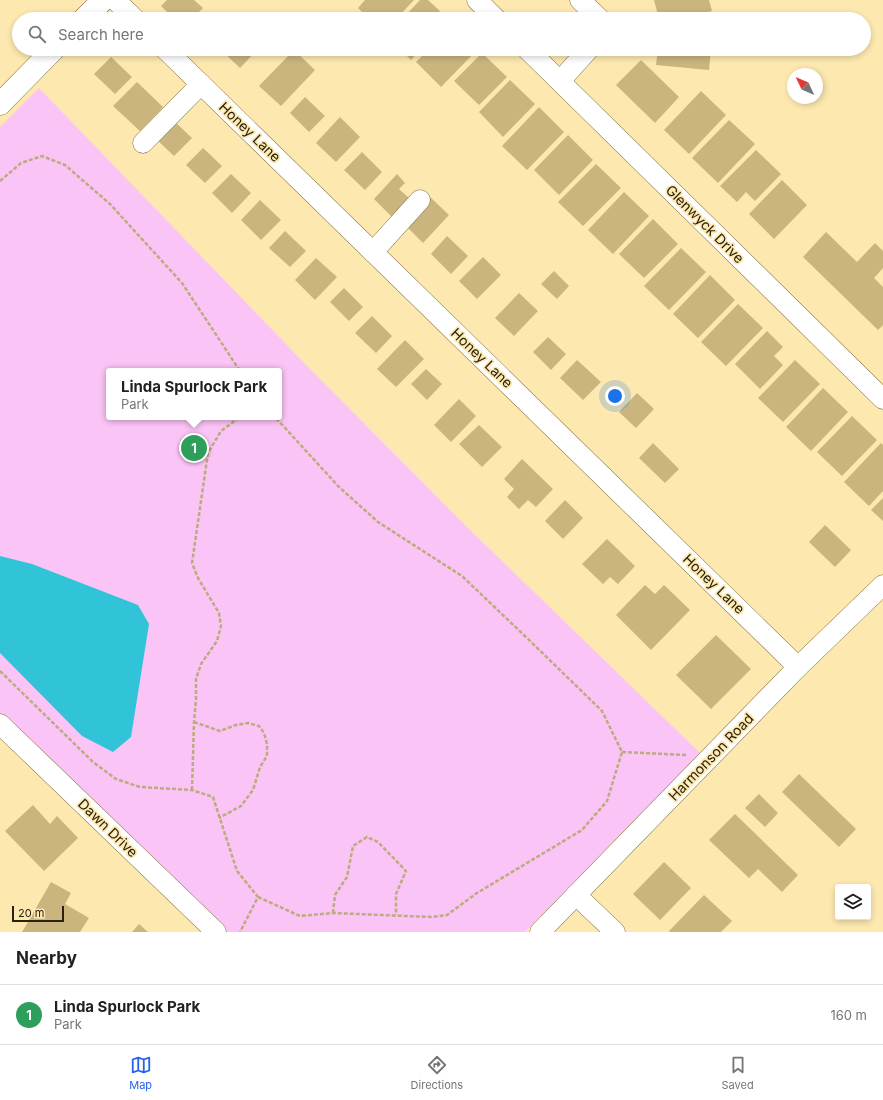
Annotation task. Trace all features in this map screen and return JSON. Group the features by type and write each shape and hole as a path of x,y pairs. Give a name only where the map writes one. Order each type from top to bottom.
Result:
{"main road":[{"path":"91,12 103,0"},
{"path":"0,104 47,56"}],"street":[{"path":"115,0 128,12"},
{"path":"477,0 489,12"},
{"path":"580,0 593,12"},
{"name":"Honey Lane","path":"172,56 798,667"},
{"name":"Glenwyck Drive","path":"534,56 883,399"},
{"path":"560,81 583,56"},
{"path":"143,143 201,84"},
{"path":"373,252 420,200"},
{"name":"Harmonson Road","path":"540,932 798,667 883,585"},
{"name":"Dawn Drive","path":"0,724 216,932"},
{"path":"576,895 615,932"}],"path":[{"path":"0,181 21,163 42,156 65,165 110,204 182,283 238,368"},
{"path":"192,790 196,679 201,664 217,641 222,626 219,613 198,578 192,563 208,453 221,431 236,420"},
{"path":"0,671 93,762 116,779 140,787 192,790 213,797 237,871 258,897 300,916 333,913 431,917 447,915 477,893 582,830 607,801 622,752 602,711 462,576 378,522 339,487 278,420"},
{"path":"194,722 220,731 236,725 248,723 259,726 264,733 267,744 267,756 260,767 252,790 241,806 219,818"},
{"path":"622,752 712,756"},
{"path":"333,913 335,895 347,877 353,846 367,837 378,842 406,871 396,894 396,915"},
{"path":"240,932 258,897"}],"shaded area":[{"path":"39,88 311,370 467,527 700,753 525,932 226,932 0,717 0,127"}],"water":[{"path":"0,556 32,564 138,605 149,624 131,737 113,752 82,736 0,653"}],"building":[{"path":"167,0 194,0 203,8 199,12 167,12 161,6"},
{"path":"365,0 414,0 403,12 362,12 358,8"},
{"path":"420,0 428,0 440,11 439,12 409,12"},
{"path":"654,0 709,0 712,11 708,12 657,12"},
{"path":"227,56 251,56 240,68"},
{"path":"288,56 300,56 315,70 281,106 259,86"},
{"path":"407,56 415,56 411,60"},
{"path":"422,56 471,56 441,87 416,62"},
{"path":"479,56 485,56 507,77 479,105 454,81"},
{"path":"657,56 710,56 709,70 656,65"},
{"path":"111,57 132,77 115,94 94,74"},
{"path":"641,60 679,97 655,123 616,85"},
{"path":"510,80 535,104 503,137 479,112"},
{"path":"137,82 163,107 140,131 113,106"},
{"path":"701,91 726,115 689,154 664,130"},
{"path":"305,97 325,116 309,132 290,113"},
{"path":"539,107 564,132 527,170 502,146"},
{"path":"340,117 360,137 336,162 316,143"},
{"path":"173,120 192,138 174,156 155,138"},
{"path":"729,120 755,144 718,183 692,158"},
{"path":"568,135 593,160 559,195 534,170"},
{"path":"203,148 222,166 205,183 186,165"},
{"path":"756,150 781,174 755,201 746,192 737,202 720,186"},
{"path":"362,152 382,172 365,190 344,170"},
{"path":"596,164 621,188 583,226 558,202"},
{"path":"231,174 251,193 232,213 212,193"},
{"path":"397,174 405,183 399,189 411,200 393,218 374,199"},
{"path":"782,180 807,205 774,239 749,214"},
{"path":"624,192 649,216 613,254 588,230"},
{"path":"430,197 449,215 423,243 404,224"},
{"path":"260,200 281,220 261,240 241,220"},
{"path":"653,219 678,244 644,278 619,254"},
{"path":"285,231 306,251 290,267 269,248"},
{"path":"826,232 857,262 875,243 883,251 883,268 874,278 883,287 883,325 878,330 803,257"},
{"path":"447,236 468,256 451,274 431,254"},
{"path":"681,248 706,272 669,310 644,286"},
{"path":"483,257 501,275 477,299 459,281"},
{"path":"316,258 337,277 315,300 295,280"},
{"path":"554,271 569,286 557,299 541,284"},
{"path":"710,275 735,300 698,338 673,314"},
{"path":"344,288 363,307 349,321 330,302"},
{"path":"519,293 538,311 514,336 495,318"},
{"path":"738,304 763,328 726,366 701,342"},
{"path":"372,316 392,336 376,353 355,333"},
{"path":"767,331 783,347 774,356 783,365 760,389 735,364"},
{"path":"548,337 566,354 551,370 533,352"},
{"path":"405,340 424,359 396,387 377,369"},
{"path":"577,360 601,382 583,400 560,378"},
{"path":"795,360 820,384 783,422 758,398"},
{"path":"426,369 442,384 427,400 411,384"},
{"path":"823,388 848,412 811,451 786,427"},
{"path":"637,393 654,409 636,428 619,412"},
{"path":"459,399 476,416 451,442 434,425"},
{"path":"852,416 877,440 842,476 817,452"},
{"path":"479,425 502,447 482,467 459,444"},
{"path":"653,443 679,469 665,483 639,458"},
{"path":"881,443 883,445 883,491 869,506 844,482"},
{"path":"522,459 553,489 536,507 528,500 519,509 507,497 514,489 504,479"},
{"path":"883,498 883,521 871,510"},
{"path":"565,500 583,518 563,539 545,521"},
{"path":"825,525 851,550 835,567 809,542"},
{"path":"607,539 635,566 618,584 610,577 603,584 582,564"},
{"path":"645,585 655,594 664,585 690,610 651,650 616,615"},
{"path":"716,635 751,669 711,709 676,675"},
{"path":"799,774 856,829 839,847 782,792"},
{"path":"759,794 778,813 765,827 745,808"},
{"path":"33,805 50,824 57,816 78,838 44,871 5,831"},
{"path":"735,814 798,875 782,892 758,869 749,878 709,840"},
{"path":"664,862 691,888 660,920 633,894"},
{"path":"51,882 71,893 65,904 89,918 80,932 22,932"},
{"path":"704,895 732,921 721,932 670,932 669,931"},
{"path":"139,924 148,932 132,932"}],"place":[{"name":"Linda Spurlock Park","path":"194,448"}]}
